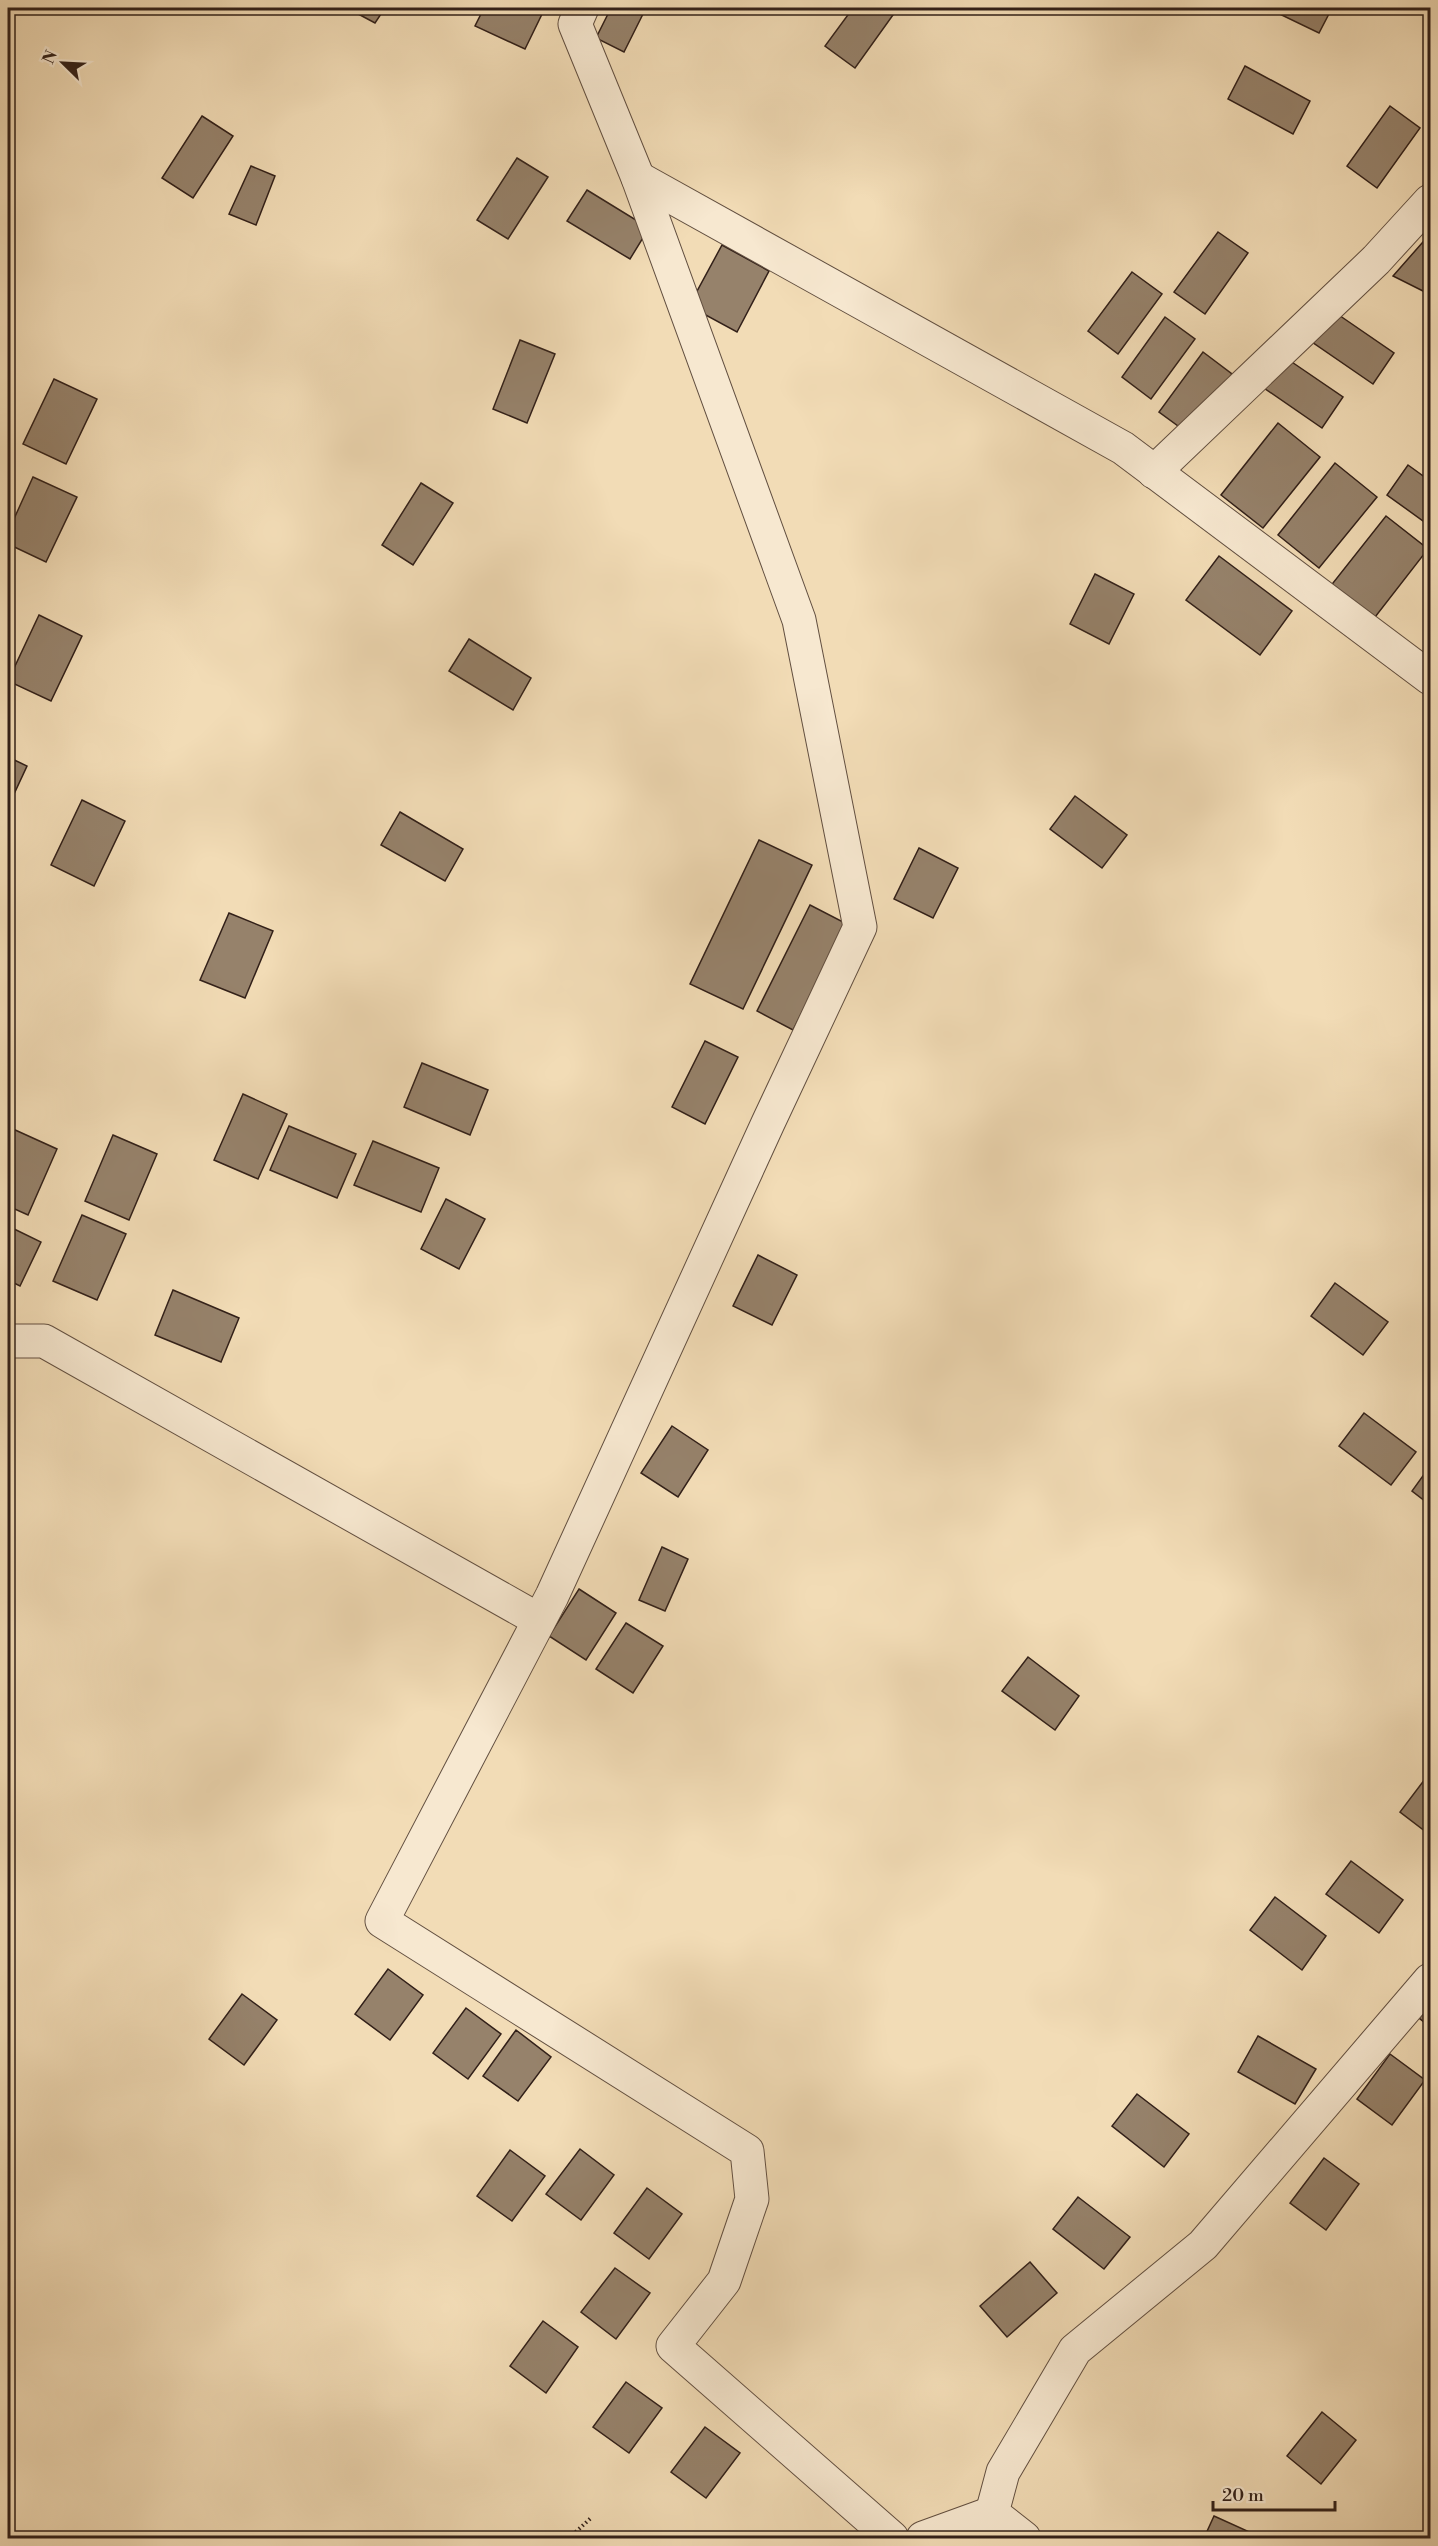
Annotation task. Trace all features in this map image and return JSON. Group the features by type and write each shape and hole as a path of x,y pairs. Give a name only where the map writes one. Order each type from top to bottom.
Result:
{"street":[{"path":"582,8 575,24 638,178 799,620 860,927 539,1620 382,1921 747,2151 752,2199 724,2281 673,2346 892,2538"},
{"path":"638,178 1112,442 1431,678"},
{"path":"1154,472 1376,260 1431,201"},
{"path":"8,1341 44,1341 539,1620"},
{"path":"992,2513 1003,2472 1075,2350 1203,2245 1431,1980"},
{"path":"923,2538 992,2513"},
{"path":"992,2513 1024,2538"}],"path":[{"path":"569,2538 591,2518"}],"building":[{"path":"347,8 385,8 375,23"},
{"path":"484,8 545,8 525,49 475,26"},
{"path":"611,8 646,8 624,52 596,38"},
{"path":"853,8 898,8 855,68 825,46"},
{"path":"1267,8 1332,8 1319,33"},
{"path":"1245,66 1310,101 1293,134 1228,99"},
{"path":"1390,106 1420,128 1377,188 1347,166"},
{"path":"202,116 233,136 193,198 162,178"},
{"path":"8,130 13,133 8,144"},
{"path":"517,158 548,177 508,239 477,220"},
{"path":"251,166 275,176 256,225 229,214"},
{"path":"587,190 649,228 630,259 567,221"},
{"path":"1218,232 1248,253 1205,314 1174,292"},
{"path":"1430,234 1430,284 1423,291 1393,276"},
{"path":"722,245 769,271 737,332 689,306"},
{"path":"1132,272 1162,294 1118,354 1088,331"},
{"path":"1333,311 1394,353 1373,384 1312,342"},
{"path":"1165,317 1195,339 1151,399 1122,377"},
{"path":"520,340 555,354 527,423 493,409"},
{"path":"1203,352 1232,374 1189,434 1159,412"},
{"path":"1283,356 1343,397 1322,428 1261,386"},
{"path":"54,379 97,399 66,464 23,444"},
{"path":"1278,423 1320,457 1263,528 1221,495"},
{"path":"1335,463 1377,497 1319,568 1278,535"},
{"path":"1408,465 1430,481 1430,526 1387,495"},
{"path":"33,477 77,497 46,562 8,544 8,532"},
{"path":"421,483 453,503 413,565 382,545"},
{"path":"1386,516 1428,549 1372,621 1329,588"},
{"path":"1219,556 1292,611 1260,655 1186,600"},
{"path":"1095,574 1134,594 1109,644 1070,624"},
{"path":"39,615 82,636 51,701 8,681"},
{"path":"469,639 531,678 513,710 449,671"},
{"path":"8,757 27,766 8,807"},
{"path":"1075,796 1127,835 1102,868 1050,829"},
{"path":"82,800 125,821 94,886 51,865"},
{"path":"400,812 463,849 445,881 381,845"},
{"path":"759,840 812,865 743,1009 690,984"},
{"path":"919,848 958,868 933,918 894,899"},
{"path":"810,905 847,924 793,1030 757,1011"},
{"path":"229,913 273,931 245,998 200,980"},
{"path":"705,1041 738,1057 705,1124 672,1107"},
{"path":"422,1063 488,1090 470,1135 404,1107"},
{"path":"243,1094 287,1114 258,1179 214,1160"},
{"path":"289,1126 356,1154 337,1198 270,1170"},
{"path":"13,1129 57,1149 28,1215 8,1206 8,1143"},
{"path":"113,1135 157,1154 129,1220 85,1201"},
{"path":"373,1141 439,1168 421,1212 354,1185"},
{"path":"446,1199 485,1219 459,1269 421,1249"},
{"path":"82,1215 126,1234 97,1300 53,1281"},
{"path":"8,1226 41,1242 20,1286 8,1280"},
{"path":"758,1255 797,1275 772,1325 733,1306"},
{"path":"1335,1283 1388,1322 1363,1355 1311,1316"},
{"path":"173,1290 239,1318 221,1362 155,1335"},
{"path":"1364,1413 1416,1452 1391,1485 1339,1446"},
{"path":"672,1426 708,1450 678,1497 641,1473"},
{"path":"1430,1466 1430,1505 1412,1491"},
{"path":"662,1547 688,1559 665,1611 639,1600"},
{"path":"579,1589 616,1613 586,1660 549,1636"},
{"path":"626,1623 663,1646 633,1693 596,1669"},
{"path":"1028,1657 1079,1696 1055,1730 1002,1691"},
{"path":"1425,1779 1430,1784 1430,1835 1400,1812"},
{"path":"1351,1861 1403,1900 1379,1933 1326,1894"},
{"path":"1275,1897 1326,1936 1302,1970 1250,1930"},
{"path":"388,1969 423,1995 390,2040 355,2014"},
{"path":"242,1994 277,2020 244,2065 209,2039"},
{"path":"1430,2002 1430,2027 1419,2018"},
{"path":"466,2008 501,2034 468,2079 433,2053"},
{"path":"516,2030 551,2057 518,2101 483,2076"},
{"path":"1258,2036 1316,2069 1295,2104 1238,2072"},
{"path":"1390,2054 1425,2080 1392,2125 1357,2099"},
{"path":"1137,2094 1189,2134 1164,2167 1112,2126"},
{"path":"580,2149 614,2175 581,2220 546,2194"},
{"path":"510,2150 545,2176 512,2221 477,2196"},
{"path":"1324,2158 1359,2184 1326,2230 1290,2203"},
{"path":"647,2188 682,2214 649,2259 614,2233"},
{"path":"1078,2197 1130,2237 1104,2269 1053,2229"},
{"path":"1030,2262 1057,2293 1007,2337 980,2306"},
{"path":"615,2268 650,2293 616,2339 581,2312"},
{"path":"543,2321 578,2347 546,2393 510,2366"},
{"path":"626,2382 662,2408 629,2453 593,2427"},
{"path":"1322,2412 1356,2440 1321,2484 1287,2456"},
{"path":"705,2427 740,2453 706,2498 671,2472"},
{"path":"1214,2516 1254,2534 1252,2538 1204,2538"}]}
